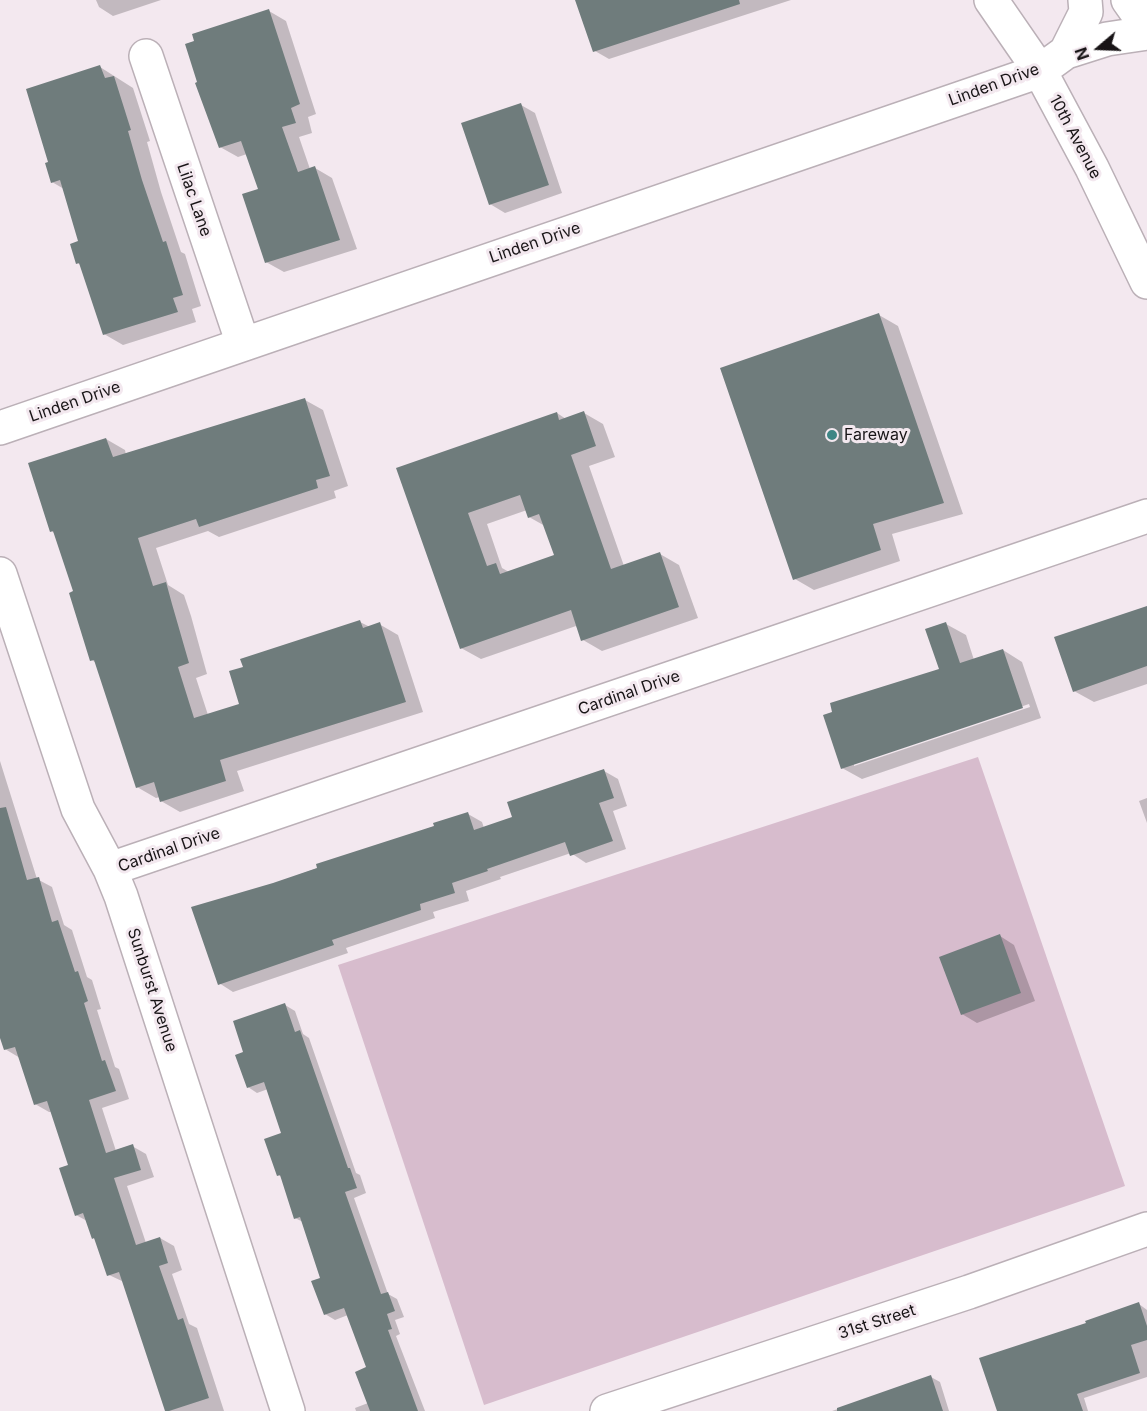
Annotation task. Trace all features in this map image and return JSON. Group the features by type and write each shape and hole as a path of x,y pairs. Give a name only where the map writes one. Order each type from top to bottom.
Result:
{"street":[{"name":"10th Avenue","path":"991,0 1053,62 1092,168 1147,282"},
{"path":"1053,62 1086,12 1085,0"},
{"path":"1128,0 1147,27"},
{"name":"Linden Drive","path":"0,428 1053,62 1107,39 1147,33"},
{"name":"Lilac Lane","path":"146,56 243,344"},
{"name":"Cardinal Drive","path":"110,869 1147,516"},
{"name":"Sunburst Avenue","path":"0,574 78,809 110,869 125,907 288,1411"},
{"name":"31st Street","path":"607,1411 969,1292 1147,1229"}],"shaded area":[{"path":"978,757 1125,1186 484,1405 338,965"}],"building":[{"path":"575,0 739,0 740,4 593,52"},
{"path":"269,9 300,104 291,108 296,123 282,127 298,172 315,166 340,240 265,263 242,194 258,189 241,141 219,148 195,83 197,82 185,44 194,41 192,34"},
{"path":"100,65 105,78 114,76 131,130 128,131 142,180 163,242 166,241 183,295 173,298 178,312 103,335 79,263 76,264 70,244 78,241 60,180 51,183 45,163 48,162 26,89"},
{"path":"521,103 549,185 489,205 461,123"},
{"name":"Fareway","path":"879,313 944,503 873,524 881,550 793,580 720,368"},
{"path":"305,398 330,476 316,480 318,488 199,527 196,519 138,538 153,586 166,582 189,663 178,667 194,718 239,704 229,671 243,667 240,659 360,620 363,628 380,622 406,702 220,760 226,781 160,802 154,782 136,788 94,660 90,661 69,593 73,591 53,531 50,532 28,463 106,438 113,457"},
{"path":"584,411 596,446 571,455 611,569 660,552 679,607 581,641 571,610 460,649 396,468 557,412 559,420","holes":["520,495 528,518 539,514 554,555 500,574 496,563 487,566 468,513"]},
{"path":"1147,606 1147,666 1073,692 1054,637"},
{"path":"946,622 960,663 1003,649 1023,708 841,769 823,715 832,712 830,703 939,669 925,629"},
{"path":"604,769 614,798 599,803 613,841 570,856 565,842 487,869 488,871 452,883 455,893 420,904 421,910 332,940 334,945 218,985 191,907 317,868 316,864 434,826 433,823 468,812 474,830 512,817 507,802"},
{"path":"6,807 27,880 39,877 52,922 58,920 75,972 78,971 88,1001 84,1003 102,1061 105,1060 116,1091 89,1100 106,1153 133,1144 141,1170 114,1178 136,1245 160,1237 168,1263 159,1266 178,1320 183,1318 209,1398 169,1411 165,1411 119,1272 107,1276 83,1213 75,1216 59,1168 68,1165 47,1101 34,1105 15,1047 4,1050 0,1038 0,808"},
{"path":"1000,934 1021,993 961,1015 939,957"},
{"path":"285,1003 295,1032 300,1030 357,1188 345,1192 381,1294 388,1292 395,1311 387,1314 392,1329 388,1330 418,1411 370,1411 355,1372 366,1367 344,1308 324,1315 311,1281 320,1278 300,1217 294,1219 280,1175 277,1176 264,1139 281,1133 264,1082 247,1088 235,1055 243,1052 233,1021"},
{"path":"1139,1302 1147,1326 1147,1340 1131,1345 1140,1373 1077,1394 1083,1411 997,1411 979,1358 1086,1323 1085,1321"},
{"path":"931,1375 943,1411 837,1411 837,1408"}],"place":[{"name":"Fareway","path":"832,435"}]}
